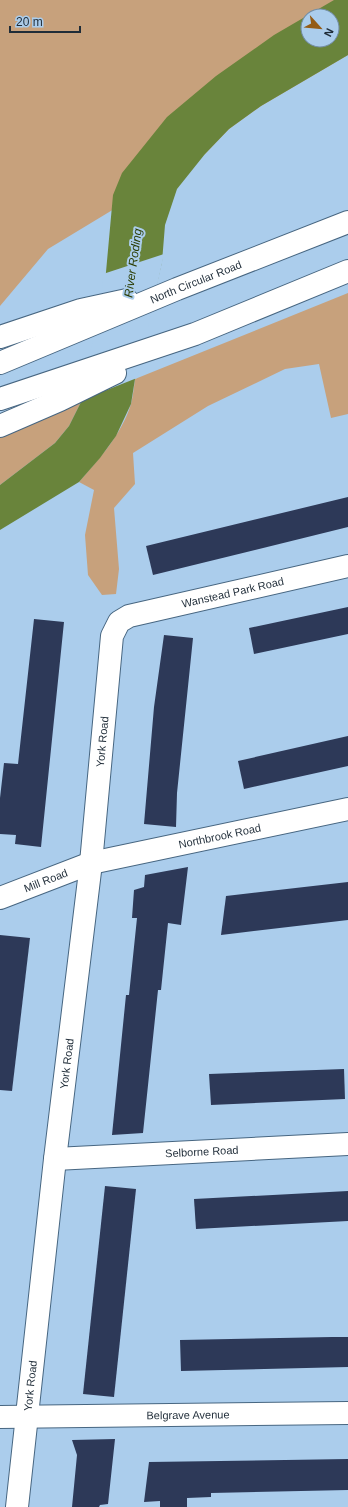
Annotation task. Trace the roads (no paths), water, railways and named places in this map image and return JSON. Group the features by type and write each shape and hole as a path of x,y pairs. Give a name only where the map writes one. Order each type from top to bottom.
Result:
{"main road":[{"name":"North Circular Road","path":"0,363 177,289 348,222"},
{"path":"0,399 195,334 348,272"},
{"path":"0,337 81,310 177,289"},
{"path":"0,426 60,400 195,334"},
{"name":"Wanstead Park Road","path":"119,622 129,616 348,566"},
{"name":"York Road","path":"17,1507 55,1159 91,863 112,636 119,622"},
{"name":"Northbrook Road","path":"91,863 348,809"},
{"name":"Mill Road","path":"0,898 91,863"},
{"name":"Selborne Road","path":"55,1159 348,1144"},
{"name":"Belgrave Avenue","path":"0,1417 348,1413"}],"water":[{"name":"River Roding","path":"334,0 348,0 348,55 261,106 229,129 205,154 177,189 165,225 162,262 135,379 131,404 116,436 100,458 79,482 0,530 0,485 55,443 69,426 82,400 103,305 113,195 122,173 167,117 216,76 274,35 300,20 300,48 340,48 340,8 320,8"}]}
